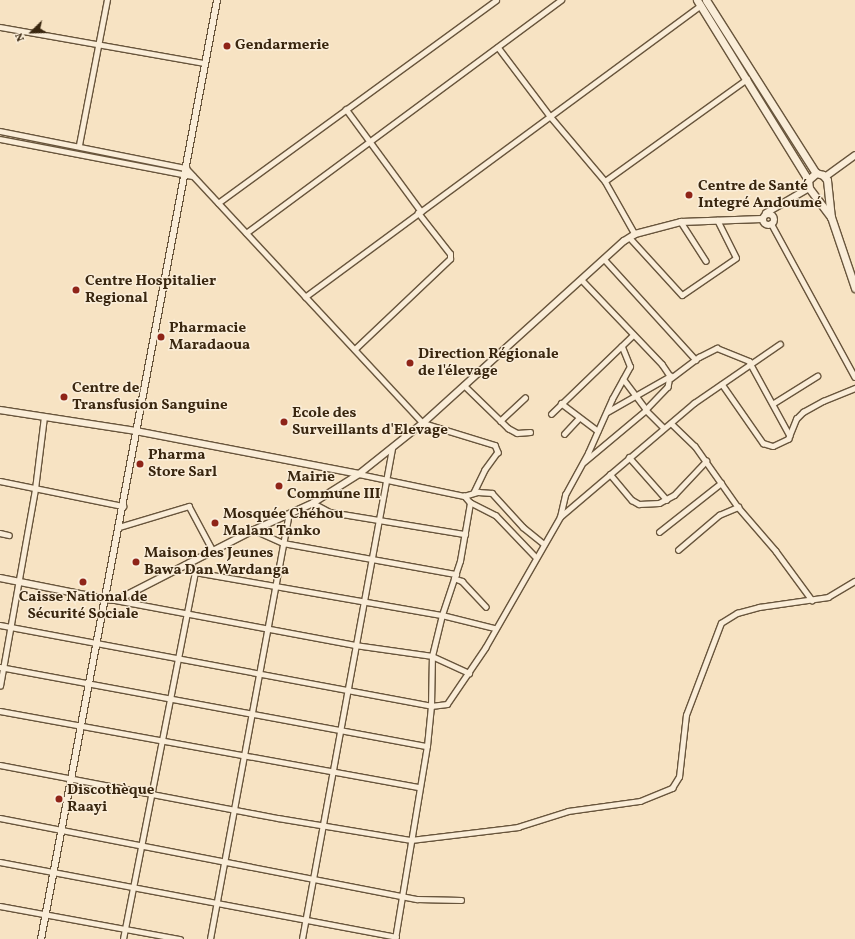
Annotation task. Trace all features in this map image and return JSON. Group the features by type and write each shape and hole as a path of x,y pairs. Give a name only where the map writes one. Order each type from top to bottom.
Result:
{"main road":[{"path":"706,0 816,173 825,177 831,216 855,288"},
{"path":"698,3 747,79 808,180 811,190 831,216"},
{"path":"808,180 816,173"},
{"path":"811,190 821,193 826,188"}],"street":[{"path":"79,145 100,45 107,0"},
{"path":"41,939 79,727 90,684 136,431 188,176 186,168 217,0"},
{"path":"218,203 496,0"},
{"path":"246,233 561,0"},
{"path":"305,297 550,116 698,3"},
{"path":"0,27 205,63"},
{"path":"498,47 550,116 605,181 633,236 682,295 736,258 718,220"},
{"path":"605,181 747,79"},
{"path":"346,109 450,254 450,259 355,349"},
{"path":"0,131 79,145 186,168"},
{"path":"0,138 188,176 218,203 422,423 487,441 498,449 474,493"},
{"path":"825,177 855,156"},
{"path":"116,600 254,530 313,503 359,474 392,449 422,423 633,236 681,222 764,216 782,203 811,190"},
{"path":"764,216 764,223 772,220 782,203"},
{"path":"764,216 772,220 855,377"},
{"path":"681,222 706,261"},
{"path":"605,260 696,360"},
{"path":"582,280 632,335 662,364 670,377 668,387 646,410 582,464"},
{"path":"551,414 632,335"},
{"path":"0,625 432,706 451,702 469,673 542,543 560,517 664,428 722,384 780,344"},
{"path":"560,517 565,495 582,464 630,365 622,346"},
{"path":"607,412 670,377 717,348 751,364 774,403 790,436"},
{"path":"774,403 817,376"},
{"path":"623,380 646,410 664,428"},
{"path":"722,384 763,443 773,446 790,436 796,420 803,412 823,401 855,388"},
{"path":"464,385 500,421 517,433 530,432"},
{"path":"500,421 525,398"},
{"path":"561,403 579,418 598,430"},
{"path":"0,410 136,431 464,496 474,493 492,493 523,527 542,543"},
{"path":"0,686 10,626 20,582 35,489 44,417"},
{"path":"564,434 579,418"},
{"path":"671,423 695,446 738,507 776,551 812,600"},
{"path":"302,939 392,449"},
{"path":"629,457 667,500"},
{"path":"610,474 632,500 639,504 659,503 667,500 706,461"},
{"path":"0,481 122,506"},
{"path":"659,532 721,483"},
{"path":"464,496 470,503 496,516 535,557"},
{"path":"313,503 330,512 465,534"},
{"path":"0,862 396,938 404,896 419,787 427,746 432,706 432,656 442,615 455,576 465,534 470,503"},
{"path":"119,527 190,506 213,551"},
{"path":"678,550 719,515 738,507"},
{"path":"210,939 289,514"},
{"path":"254,530 283,543 455,576 486,607"},
{"path":"0,533 9,535"},
{"path":"123,939 134,888 141,845 153,793 195,572 189,563"},
{"path":"195,572 442,615 494,628"},
{"path":"0,578 355,645 432,656 469,673"},
{"path":"0,765 234,809 411,840 518,827 568,811 640,801 672,788 681,771 683,726 691,698 721,623 737,613 759,607 828,597 855,581"},
{"path":"2,668 341,732 427,746"},
{"path":"0,711 79,727 332,773 419,787"},
{"path":"0,818 224,860 429,901 461,900"},
{"path":"0,906 180,939"}],"place":[{"name":"Gendarmerie","path":"227,46"},
{"name":"Centre de Santé Integré Andoumé","path":"689,195"},
{"name":"Centre Hospitalier Regional","path":"76,290"},
{"name":"Pharmacie Maradaoua","path":"161,337"},
{"name":"Direction Régionale de l'élevage","path":"410,363"},
{"name":"Centre de Transfusion Sanguine","path":"64,397"},
{"name":"Ecole des Surveillants d'Elevage","path":"284,422"},
{"name":"Pharma Store Sarl","path":"140,464"},
{"name":"Mairie Commune III","path":"279,486"},
{"name":"Mosquée Chéhou Malam Tanko","path":"215,523"},
{"name":"Maison des Jeunes Bawa Dan Wardanga","path":"136,562"},
{"name":"Caisse National de Sécurité Sociale","path":"83,582"},
{"name":"Discothèque Raayi","path":"59,799"}]}
